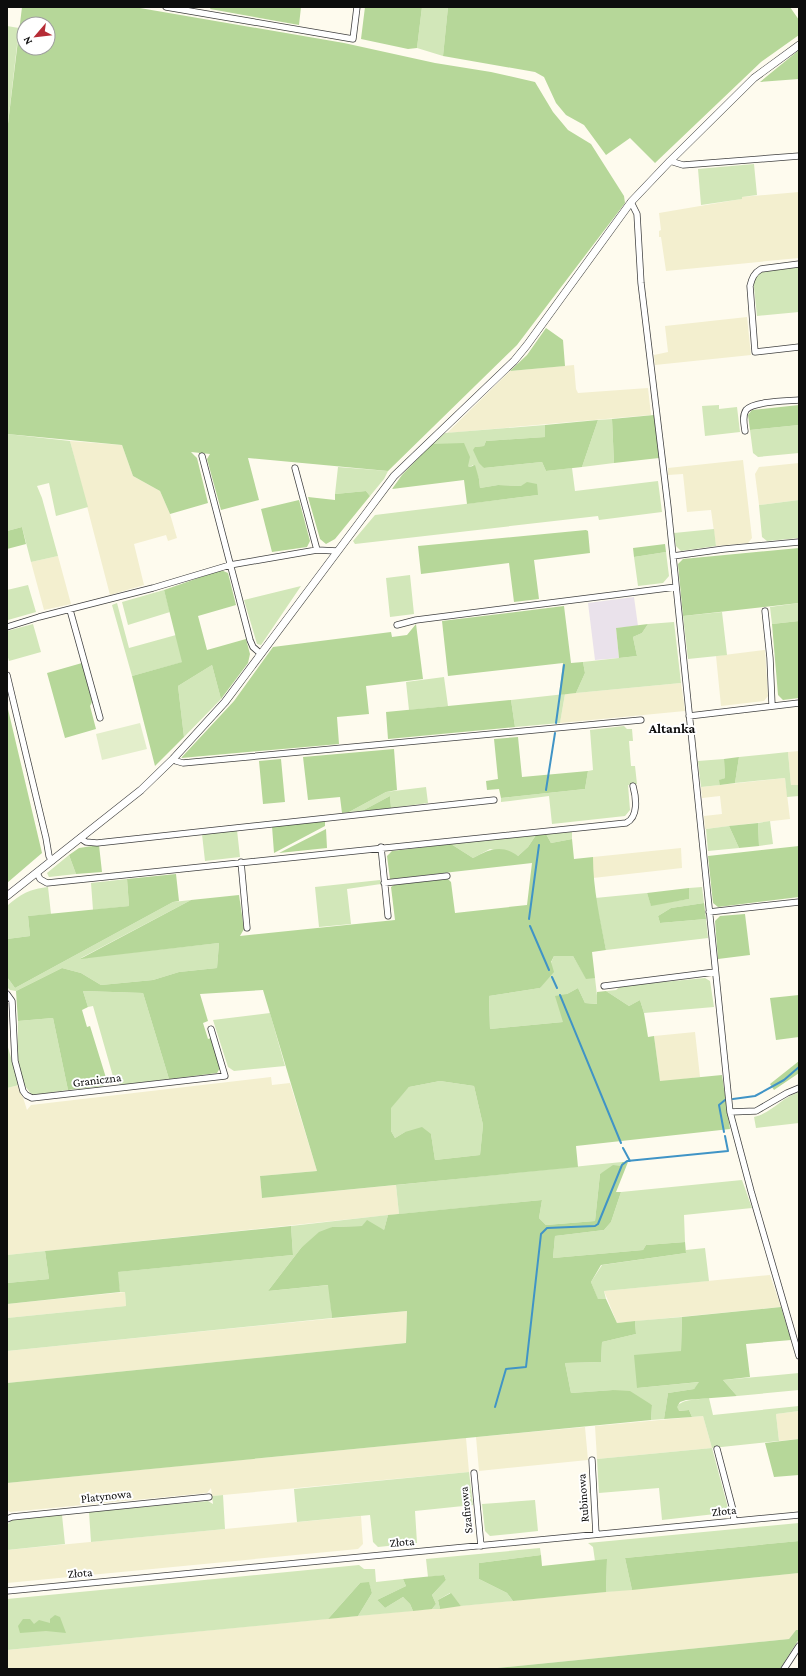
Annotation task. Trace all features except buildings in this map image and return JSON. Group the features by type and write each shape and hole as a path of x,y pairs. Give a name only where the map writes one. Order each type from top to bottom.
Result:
{"street":[{"path":"166,7 353,39 357,7"},
{"path":"7,896 141,790 225,702 262,654 375,499 402,468 514,361 631,202 754,78 799,45"},
{"path":"670,161 683,165 799,156"},
{"path":"631,202 637,214 641,283 676,587 730,1112 749,1185 799,1356"},
{"path":"799,264 761,269 752,277 750,286 755,352 799,347"},
{"path":"745,431 744,415 748,408 756,405 799,400"},
{"path":"202,456 250,640 253,647 262,654"},
{"path":"295,468 317,550"},
{"path":"672,556 724,549 799,542"},
{"path":"7,627 230,565 317,550 337,551"},
{"path":"397,625 416,620 676,587"},
{"path":"70,610 100,718"},
{"path":"765,611 770,658 772,705"},
{"path":"7,675 49,856 52,861"},
{"path":"689,716 799,703"},
{"path":"172,758 183,763 641,720"},
{"path":"37,873 40,879 47,883 381,847 626,823 630,821 634,815 635,806 633,786"},
{"path":"80,838 86,842 97,843 494,800"},
{"path":"381,847 388,916"},
{"path":"240,862 247,928"},
{"path":"384,883 447,876"},
{"path":"709,912 799,902"},
{"path":"604,986 715,972"},
{"name":"Graniczna","path":"7,994 12,1001 15,1061 23,1091 26,1095 32,1098 226,1076 211,1029"},
{"path":"730,1112 756,1111 787,1093 799,1088"},
{"path":"717,1450 733,1510 734,1521"},
{"name":"Rubinowa","path":"592,1460 596,1534"},
{"name":"Szafirowa","path":"474,1473 481,1546"},
{"name":"Platynowa","path":"7,1519 12,1517 209,1496"},
{"name":"Złota","path":"7,1591 799,1515"},
{"path":"784,1669 799,1646"}],"shaded area":[{"path":"799,192 799,258 666,271 661,237 659,237 659,231 661,230 659,213 741,199 741,197"},
{"path":"747,317 751,355 655,365 654,355 668,352 665,326"},
{"path":"574,365 576,389 578,393 648,388 651,415 447,433 510,371"},
{"path":"70,441 122,445 133,476 160,491 170,514 177,538 168,541 166,535 134,544 144,585 110,595"},
{"path":"743,460 752,538 748,543 716,546 711,510 687,512 683,474 668,475 668,468"},
{"path":"799,463 799,500 759,505 755,474 759,467"},
{"path":"58,556 71,604 44,610 31,562"},
{"path":"634,597 638,626 616,628 619,658 595,660 588,603"},
{"path":"765,650 768,696 764,701 721,706 716,656"},
{"path":"681,683 685,711 560,723 565,694"},
{"path":"799,751 799,785 791,785 788,752"},
{"path":"785,778 790,819 705,829 704,816 722,814 720,796 702,798 701,787"},
{"path":"681,848 682,868 593,878 593,857"},
{"path":"695,1032 700,1077 660,1082 654,1036"},
{"path":"271,1077 272,1085 290,1083 317,1171 260,1176 262,1198 396,1185 399,1214 7,1255 7,1088 19,1085 27,1110 31,1105"},
{"path":"770,1275 781,1307 617,1323 604,1291"},
{"path":"125,1292 126,1306 7,1318 7,1304"},
{"path":"407,1311 406,1343 7,1383 7,1351"},
{"path":"799,1411 799,1439 779,1441 776,1414"},
{"path":"703,1416 712,1448 597,1459 595,1426"},
{"path":"585,1427 588,1460 479,1471 476,1437"},
{"path":"466,1438 469,1472 212,1496 211,1488 207,1493 10,1512 7,1510 7,1483"},
{"path":"361,1516 363,1544 358,1549 7,1583 7,1550"},
{"path":"799,1573 799,1630 796,1630 789,1639 487,1669 7,1669 7,1650"}],"green space":[{"path":"22,7 134,7 344,43 435,63 491,72 535,82 553,112 568,130 591,144 624,196 625,203 517,345 388,471 248,458 259,500 221,510 207,459 210,454 191,452 197,458 208,503 170,514 160,491 133,476 122,445 7,434 7,132 16,56 56,56 56,16 21,16"},
{"path":"211,7 301,7 299,25 210,9"},
{"path":"365,7 422,7 417,48 408,49 361,39"},
{"path":"422,7 448,7 443,56 417,48"},
{"path":"448,7 790,7 799,20 799,35 761,62 655,163 630,138 606,155 584,125 566,115 556,103 544,77 535,72 443,56"},
{"path":"7,26 16,28 16,54 7,132"},
{"path":"799,50 799,79 760,82"},
{"path":"754,164 757,195 742,197 742,199 701,205 698,169"},
{"path":"799,267 799,312 757,316 753,278 760,271"},
{"path":"546,328 563,340 565,366 510,371 527,355"},
{"path":"719,405 719,409 737,407 740,432 705,436 702,406"},
{"path":"799,405 799,425 750,430 748,415 752,410"},
{"path":"654,415 659,458 614,463 612,419"},
{"path":"612,419 614,463 582,467 598,420"},
{"path":"598,420 582,467 546,471 542,462 484,468 479,463 473,450 475,447 484,446 486,441 545,437 545,425"},
{"path":"545,425 545,437 486,441 484,446 475,447 484,468 542,462 546,471 572,468 575,491 658,481 662,512 599,520 598,516 355,544 353,541 375,515 538,495 521,486 498,485 480,488 479,479 473,465 470,467 432,444 445,433"},
{"path":"799,425 799,453 758,457 753,453 750,430"},
{"path":"7,434 70,441 88,507 56,516 49,483 37,486 42,498 58,556 31,562 22,527 7,531"},
{"path":"464,443 470,457 468,466 470,467 475,465 480,488 498,485 521,486 527,482 537,484 538,495 467,504 464,480 392,489 402,475 432,444"},
{"path":"338,467 388,471 384,479 370,496 366,491 335,494"},
{"path":"366,491 370,496 335,539 326,544 320,539 308,497 335,500 335,494"},
{"path":"299,500 310,541 307,547 272,552 261,509"},
{"path":"799,500 799,538 767,541 762,537 759,505"},
{"path":"22,527 26,544 7,549 7,531"},
{"path":"714,529 716,546 681,551 676,546 674,533"},
{"path":"588,531 590,553 534,560 539,599 514,602 509,563 421,574 418,546"},
{"path":"665,544 666,552 634,557 633,548"},
{"path":"799,548 799,603 683,616 678,564 683,559"},
{"path":"666,552 669,576 663,583 638,586 634,557"},
{"path":"221,570 228,573 236,605 198,616 207,650 246,639 250,654 248,663 221,699 212,665 178,686 184,737 155,766 132,676 182,662 164,590"},
{"path":"410,575 414,614 390,617 386,578"},
{"path":"28,585 36,612 8,620 7,590"},
{"path":"301,586 261,645 257,644 244,600"},
{"path":"164,590 170,612 128,625 122,602"},
{"path":"117,603 129,648 176,635 183,662 132,676 112,605"},
{"path":"799,603 799,621 772,624 770,607"},
{"path":"564,606 571,663 583,662 585,673 576,693 559,695 563,663 448,676 442,621"},
{"path":"722,612 727,655 688,659 683,616"},
{"path":"799,621 799,698 783,700 778,695 772,624"},
{"path":"674,622 681,683 576,693 585,673 583,662 637,656 633,637 642,633 648,624"},
{"path":"33,624 41,652 9,661 7,654 7,631"},
{"path":"416,624 423,679 366,686 369,714 337,717 339,744 181,758 234,701 273,647 391,632 392,637 407,635"},
{"path":"648,624 642,633 633,637 637,656 619,658 616,628"},
{"path":"82,663 92,702 90,706 96,729 65,738 47,673"},
{"path":"212,665 221,699 184,737 178,686"},
{"path":"444,677 448,706 409,710 406,682"},
{"path":"565,694 560,723 515,727 511,700"},
{"path":"511,700 515,727 388,739 386,712"},
{"path":"7,705 42,853 7,883"},
{"path":"140,723 147,749 102,760 96,734"},
{"path":"624,726 627,729 632,729 633,741 629,741 631,766 635,766 637,784 628,785 630,810 625,816 552,824 549,796 501,802 501,798 585,789 588,771 593,770 590,730"},
{"path":"518,737 522,777 588,771 585,789 501,798 499,789 487,790 486,781 498,779 494,739"},
{"path":"394,749 397,790 386,792 349,812 342,813 340,797 308,800 303,757"},
{"path":"788,752 791,785 799,785 799,796 787,797 785,778 735,783 739,757"},
{"path":"739,757 735,783 720,785 719,780 725,778 724,759"},
{"path":"281,759 285,802 263,804 259,761"},
{"path":"724,759 725,778 720,780 720,785 701,787 698,761"},
{"path":"426,787 428,803 391,808 390,796 362,811 349,812 386,792"},
{"path":"390,796 391,808 362,811"},
{"path":"325,820 325,826 274,853 272,826"},
{"path":"770,821 773,844 759,846 758,823"},
{"path":"758,823 759,846 739,848 729,826"},
{"path":"729,826 739,848 708,851 706,829"},
{"path":"326,829 327,848 279,853"},
{"path":"237,830 240,857 205,861 202,834"},
{"path":"572,832 572,839 551,843 546,834"},
{"path":"546,834 551,843 572,839 574,859 593,857 593,869 599,915 606,950 592,952 595,978 586,979 573,956 554,956 551,962 554,972 540,988 489,996 490,1029 563,1022 555,996 567,994 578,988 585,1003 597,1004 597,992 606,991 629,1006 640,1000 648,1037 654,1036 660,1081 722,1075 730,1129 576,1146 578,1167 262,1198 260,1176 317,1171 263,990 200,994 208,1021 203,1023 208,1039 211,1038 220,1068 217,1073 169,1079 143,993 83,991 88,1007 82,1010 87,1027 90,1026 107,1081 103,1086 68,1090 53,1018 18,1021 16,991 62,968 81,973 101,985 153,980 179,972 217,968 219,943 80,959 191,900 239,895 244,929 240,936 395,920 391,887 394,885 448,879 451,882 455,913 527,905 532,863 390,879 387,856 392,851 451,844 473,858 490,850 496,849 506,850 518,856 528,847 536,835","holes":["440,1081 474,1086 483,1125 480,1155 435,1160 431,1134 422,1127 405,1132 395,1138 391,1131 391,1108 409,1087"]},
{"path":"536,835 528,847 518,856 490,849 473,858 451,844"},
{"path":"99,845 102,872 76,874 69,855 79,848"},
{"path":"799,846 799,897 718,907 713,903 708,856"},
{"path":"69,855 76,874 49,877 47,873"},
{"path":"176,874 179,901 173,902 15,988 7,977 7,939 30,936 28,916 129,906 127,879"},
{"path":"127,879 129,906 93,910 91,883"},
{"path":"380,880 381,884 347,889 351,924 319,927 315,887"},
{"path":"48,887 51,914 28,916 30,936 7,939 7,906 26,893 36,889"},
{"path":"702,887 704,903 671,908 658,916 660,923 706,919 708,938 606,950 595,898 647,893 651,905 689,899 689,888"},
{"path":"689,888 689,899 651,906 647,893"},
{"path":"191,900 81,958 219,943 217,968 179,972 153,980 101,985 81,973 62,968 16,991 10,990 7,987 7,977 15,988 173,902"},
{"path":"704,903 706,919 660,923 658,916 671,908"},
{"path":"745,914 750,955 718,959 715,921 720,916"},
{"path":"554,956 573,956 586,978 595,978 598,1004 585,1003 578,988 567,994 563,1022 490,1029 489,996 540,988"},
{"path":"705,978 710,981 714,1007 644,1013 640,1000 629,1006 606,991 616,990 621,986"},
{"path":"83,991 143,993 169,1079 121,1085 114,1080 93,1006 88,1007"},
{"path":"799,995 799,1037 776,1040 770,998"},
{"path":"270,1013 285,1066 234,1071 228,1067 213,1020"},
{"path":"53,1018 68,1090 33,1095 27,1088 20,1071 18,1061 18,1021"},
{"path":"7,1044 19,1085 7,1088"},
{"path":"799,1061 799,1073 774,1090 770,1084"},
{"path":"440,1081 474,1086 483,1125 480,1155 435,1160 431,1134 405,1132 395,1138 391,1131 391,1107 409,1087"},
{"path":"799,1092 799,1123 756,1128 754,1117 766,1112 787,1097"},
{"path":"622,1162 620,1166 600,1174 595,1221 546,1225 539,1218 542,1200 399,1214 396,1185"},
{"path":"622,1162 628,1162 616,1192 621,1192 611,1222 604,1230 555,1236 553,1258 643,1250 646,1245 685,1242 686,1253 601,1265 591,1282 598,1299 606,1299 617,1323 635,1321 636,1334 602,1342 601,1362 565,1363 571,1393 613,1390 630,1391 652,1405 651,1420 7,1483 7,1383 406,1343 407,1311 332,1318 328,1285 268,1291 301,1248 319,1232 332,1227 362,1226 367,1220 384,1230 388,1215 542,1200 539,1218 546,1225 595,1221 600,1174 613,1165 620,1166"},
{"path":"742,1180 752,1208 684,1215 685,1242 646,1245 643,1250 553,1258 555,1236 604,1230 611,1222 621,1192"},
{"path":"388,1215 384,1230 362,1226 332,1227 301,1248 268,1291 329,1285 332,1318 7,1351 7,1318 126,1306 125,1292 120,1292 117,1272 293,1255 291,1226"},
{"path":"291,1226 293,1255 118,1272 120,1292 7,1304 7,1283 49,1279 45,1251"},
{"path":"705,1248 709,1281 604,1291 606,1299 598,1300 591,1282 602,1265 686,1253 686,1250"},
{"path":"45,1251 49,1279 7,1283 7,1255"},
{"path":"781,1307 791,1340 746,1344 750,1377 723,1380 737,1396 686,1400 680,1402 677,1407 679,1411 689,1410 692,1417 664,1419 668,1393 694,1389 699,1382 637,1388 634,1355 681,1351 682,1317"},
{"path":"682,1317 681,1351 637,1388 700,1382 694,1389 668,1393 664,1419 651,1420 652,1405 613,1390 571,1393 565,1363 601,1362 602,1342 636,1334 635,1321"},
{"path":"799,1373 799,1390 737,1396 723,1380"},
{"path":"709,1398 713,1415 799,1406 799,1411 776,1414 779,1441 712,1448 703,1416 692,1417 689,1410 678,1411 676,1407 683,1402"},
{"path":"799,1439 799,1475 774,1477 765,1443"},
{"path":"712,1448 728,1508 724,1513 662,1520 659,1488 599,1493 597,1459"},
{"path":"469,1472 473,1505 415,1511 417,1543 378,1547 373,1542 370,1515 297,1522 294,1489"},
{"path":"223,1495 225,1529 91,1542 89,1512 208,1501 213,1504 212,1496"},
{"path":"535,1500 538,1531 490,1536 485,1531 482,1504"},
{"path":"62,1515 65,1544 7,1550 7,1519 8,1524 12,1519"},
{"path":"799,1523 799,1541 625,1558 632,1590 606,1592 607,1560 595,1561 593,1547 588,1543"},
{"path":"799,1541 799,1573 632,1590 625,1558"},
{"path":"540,1548 541,1555 479,1563 479,1579 507,1593 513,1601 461,1606 450,1593 438,1600 440,1609 432,1609 436,1604 432,1595 446,1580 444,1575 428,1577 426,1559"},
{"path":"541,1555 542,1566 607,1559 606,1592 513,1601 507,1593 479,1579 479,1563"},
{"path":"359,1565 364,1569 375,1569 376,1582 403,1579 406,1586 377,1600 385,1608 403,1597 410,1604 413,1611 358,1616 372,1593 369,1583 360,1583 328,1619 7,1650 7,1599"},
{"path":"444,1575 446,1580 432,1595 436,1604 432,1609 413,1611 410,1604 403,1597 385,1608 377,1600 406,1586 403,1579"},
{"path":"369,1582 372,1593 358,1616 328,1619 360,1583"},
{"path":"451,1593 461,1606 440,1609 438,1600"},
{"path":"55,1615 60,1617 66,1633 46,1631 20,1633 18,1626 23,1619 30,1619 34,1624 39,1620 50,1623 50,1619"},
{"path":"796,1630 799,1630 799,1639 780,1669 487,1669 789,1639"}],"waterway":[{"path":"556,723 564,665"},
{"path":"546,790 555,733"},
{"path":"529,919 539,845"},
{"path":"530,926 549,970"},
{"path":"552,977 557,988"},
{"path":"560,995 621,1143"},
{"path":"733,1099 755,1096 784,1080 799,1067"},
{"path":"724,1132 719,1105 725,1100"},
{"path":"495,1407 506,1369 526,1367 541,1234 547,1228 595,1226 598,1224 622,1165 627,1161 728,1151 725,1136"},
{"path":"623,1148 630,1161"}],"district":[{"name":"Altanka","path":"672,728"}]}
